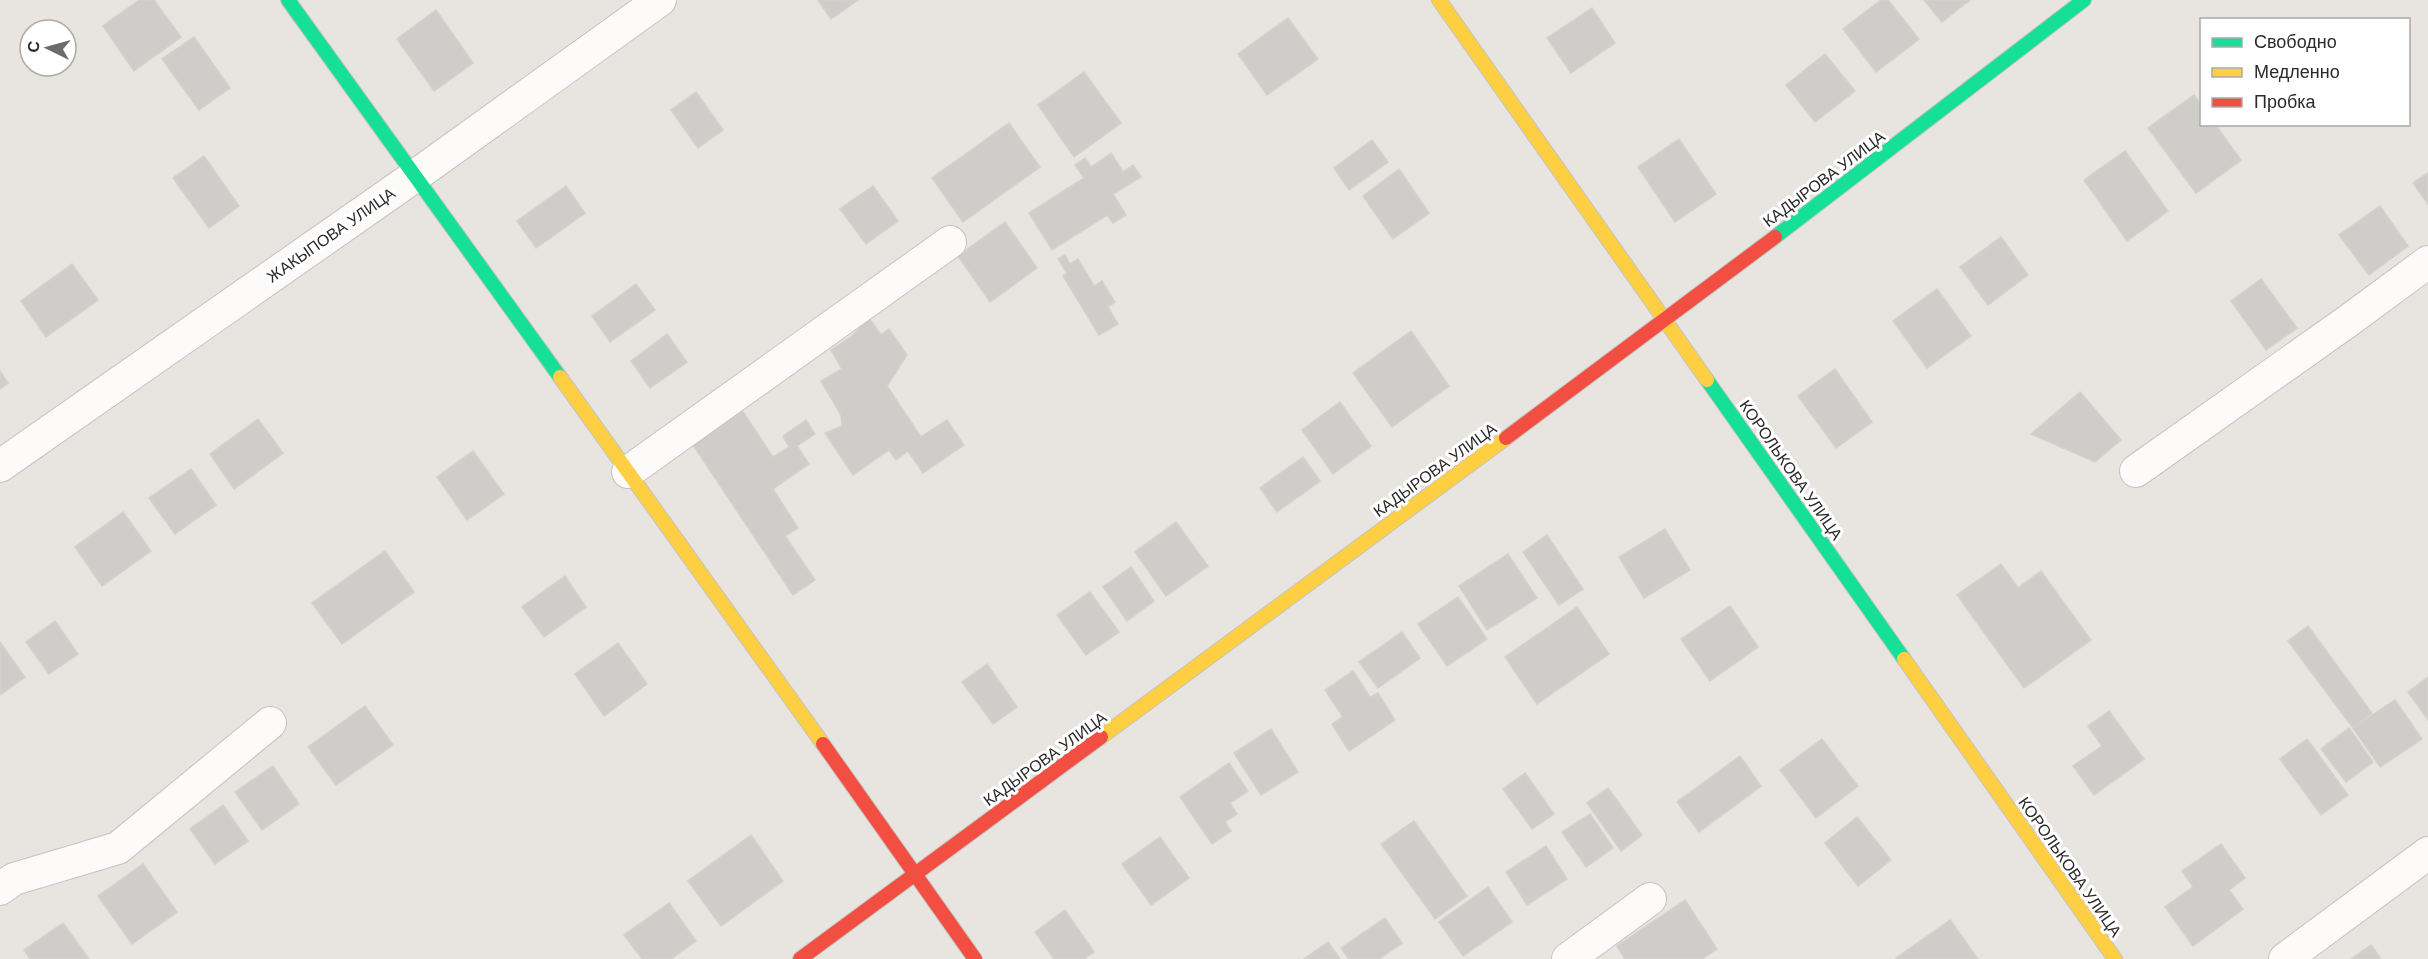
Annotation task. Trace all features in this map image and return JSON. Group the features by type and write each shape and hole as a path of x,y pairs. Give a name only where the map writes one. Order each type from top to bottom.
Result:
{"street":[{"path":"288,0 917,874 975,959"},
{"name":"ЖАКЫПОВА УЛИЦА","path":"0,466 415,176 660,0"},
{"name":"КОРОЛЬКОВА УЛИЦА","path":"1439,0 2115,959"},
{"name":"КАДЫРОВА УЛИЦА","path":"800,959 1665,321 2084,0"},
{"path":"628,472 950,242"},
{"path":"2136,471 2428,262"},
{"path":"0,889 14,879 118,848 270,723"},
{"path":"2285,959 2428,853"},
{"path":"1568,959 1650,899"}],"building":[{"path":"139,0 154,0 181,37 134,71 103,26"},
{"path":"818,0 858,0 831,19"},
{"path":"1881,0 1888,0 1919,39 1876,72 1843,29"},
{"path":"1924,0 1970,0 1942,22"},
{"path":"1592,8 1615,43 1571,73 1547,38"},
{"path":"436,10 473,63 434,91 397,39"},
{"path":"1288,18 1318,59 1267,95 1238,54"},
{"path":"194,37 230,88 199,110 162,59"},
{"path":"1825,54 1855,91 1815,122 1786,85"},
{"path":"1084,72 1121,123 1074,157 1038,105"},
{"path":"696,92 723,130 698,148 671,110"},
{"path":"2194,95 2200,103 2200,126 2216,126 2241,160 2196,193 2148,128"},
{"path":"1009,123 1040,167 963,222 932,178"},
{"path":"1679,139 1716,194 1675,222 1638,167"},
{"path":"1372,140 1388,162 1349,190 1334,168"},
{"path":"2125,151 2168,211 2127,241 2084,180"},
{"path":"1111,153 1123,172 1133,165 1141,177 1113,194 1126,215 1113,223 1107,215 1052,250 1029,213 1084,178 1075,165 1085,158 1091,167"},
{"path":"204,156 239,206 209,228 173,178"},
{"path":"1399,169 1429,213 1393,239 1363,196"},
{"path":"2428,173 2428,204 2413,183"},
{"path":"566,186 585,213 536,248 517,221"},
{"path":"873,186 898,221 866,244 840,209"},
{"path":"2380,206 2408,246 2369,275 2339,235"},
{"path":"1005,222 1037,268 990,302 958,256"},
{"path":"2001,237 2028,275 1988,305 1960,267"},
{"path":"1065,255 1070,264 1078,259 1094,286 1102,281 1115,302 1108,307 1118,324 1099,335 1063,276 1067,273 1058,259"},
{"path":"72,264 98,300 46,337 21,301"},
{"path":"2261,279 2297,328 2266,350 2231,301"},
{"path":"636,284 655,310 610,342 592,316"},
{"path":"1937,289 1971,336 1927,368 1893,321"},
{"path":"869,318 881,335 889,329 907,355 887,386 921,437 947,420 964,445 923,473 908,451 896,460 889,450 853,475 825,433 842,426 841,415 821,381 842,369 831,350 851,337"},
{"path":"1411,331 1449,386 1392,427 1353,373"},
{"path":"667,334 687,362 650,388 631,361"},
{"path":"1835,369 1872,422 1836,448 1798,396"},
{"path":"0,371 8,383 0,389"},
{"path":"2080,392 2121,440 2095,462 2031,434"},
{"path":"1340,402 1371,446 1333,474 1302,430"},
{"path":"741,409 773,457 789,447 783,436 806,420 815,434 797,446 809,464 773,489 798,528 785,536 815,580 793,595 691,442"},
{"path":"258,419 283,453 234,489 210,454"},
{"path":"473,451 504,494 467,520 437,477"},
{"path":"1303,457 1320,481 1277,512 1260,488"},
{"path":"191,469 216,505 175,534 149,498"},
{"path":"123,512 151,551 102,586 75,547"},
{"path":"1176,522 1208,566 1166,596 1135,552"},
{"path":"1665,529 1690,570 1644,598 1619,557"},
{"path":"1547,535 1583,589 1559,605 1523,552"},
{"path":"385,551 414,592 342,644 312,603"},
{"path":"1508,554 1537,598 1487,630 1459,586"},
{"path":"2001,564 2018,588 2041,571 2091,640 2024,688 1957,595"},
{"path":"1131,567 1154,601 1127,621 1103,587"},
{"path":"565,576 586,607 544,637 522,607"},
{"path":"1090,592 1119,632 1086,655 1057,615"},
{"path":"1458,597 1487,639 1447,666 1418,624"},
{"path":"1730,606 1758,647 1710,681 1681,639"},
{"path":"1577,607 1609,654 1537,704 1505,657"},
{"path":"55,621 78,654 49,674 26,642"},
{"path":"2308,626 2372,713 2353,728 2288,641"},
{"path":"1402,632 1420,658 1378,688 1359,662"},
{"path":"0,642 25,677 0,695"},
{"path":"618,643 647,684 604,716 575,674"},
{"path":"987,664 1017,707 993,724 962,682"},
{"path":"1353,671 1370,697 1378,693 1395,720 1349,751 1332,724 1343,717 1325,690"},
{"path":"2428,677 2428,720 2408,692"},
{"path":"2395,700 2422,739 2380,767 2353,728"},
{"path":"365,706 393,745 336,785 308,747"},
{"path":"2109,711 2144,759 2094,795 2073,766 2102,746 2088,726"},
{"path":"2349,728 2373,762 2346,782 2321,749"},
{"path":"1271,729 1298,772 1261,795 1234,753"},
{"path":"1822,739 1858,786 1816,818 1780,770"},
{"path":"2307,739 2348,795 2321,815 2280,759"},
{"path":"1740,756 1761,786 1699,832 1677,802"},
{"path":"1229,763 1248,791 1230,803 1237,814 1225,822 1231,831 1212,844 1180,797"},
{"path":"273,766 299,804 262,830 235,792"},
{"path":"1525,773 1554,814 1532,829 1503,789"},
{"path":"1608,788 1642,835 1621,851 1587,803"},
{"path":"223,805 248,841 215,864 190,829"},
{"path":"1590,814 1613,848 1586,867 1562,832"},
{"path":"1857,817 1891,860 1858,886 1825,843"},
{"path":"1414,821 1467,896 1435,919 1381,844"},
{"path":"751,835 783,881 721,926 688,881"},
{"path":"1160,837 1189,878 1151,905 1122,864"},
{"path":"2221,844 2245,878 2229,890 2243,909 2193,946 2165,907 2193,887 2182,871"},
{"path":"1546,846 1567,879 1527,905 1506,872"},
{"path":"143,864 177,912 132,944 98,896"},
{"path":"1488,887 1512,922 1463,956 1439,922"},
{"path":"1685,900 1717,949 1702,959 1625,959 1617,946"},
{"path":"669,903 696,941 671,959 642,959 624,935"},
{"path":"1065,910 1094,952 1084,959 1054,959 1035,932"},
{"path":"1385,918 1402,943 1379,959 1349,959 1341,948"},
{"path":"1950,920 1978,959 1896,958"},
{"path":"63,923 89,959 30,959 24,950"},
{"path":"1328,942 1340,959 1304,959"},
{"path":"2371,945 2381,959 2351,959"}],"traffic: fast":[{"path":"288,0 560,377"},
{"path":"1775,237 2084,0"},
{"path":"1707,380 1904,659"}],"traffic: slow":[{"path":"1439,0 1707,380"},
{"path":"560,377 823,744"},
{"path":"1101,737 1506,438"},
{"path":"1904,659 2115,959"}],"traffic: jam":[{"path":"1506,438 1775,237"},
{"path":"800,959 1101,737"},
{"path":"823,744 975,959"}]}
